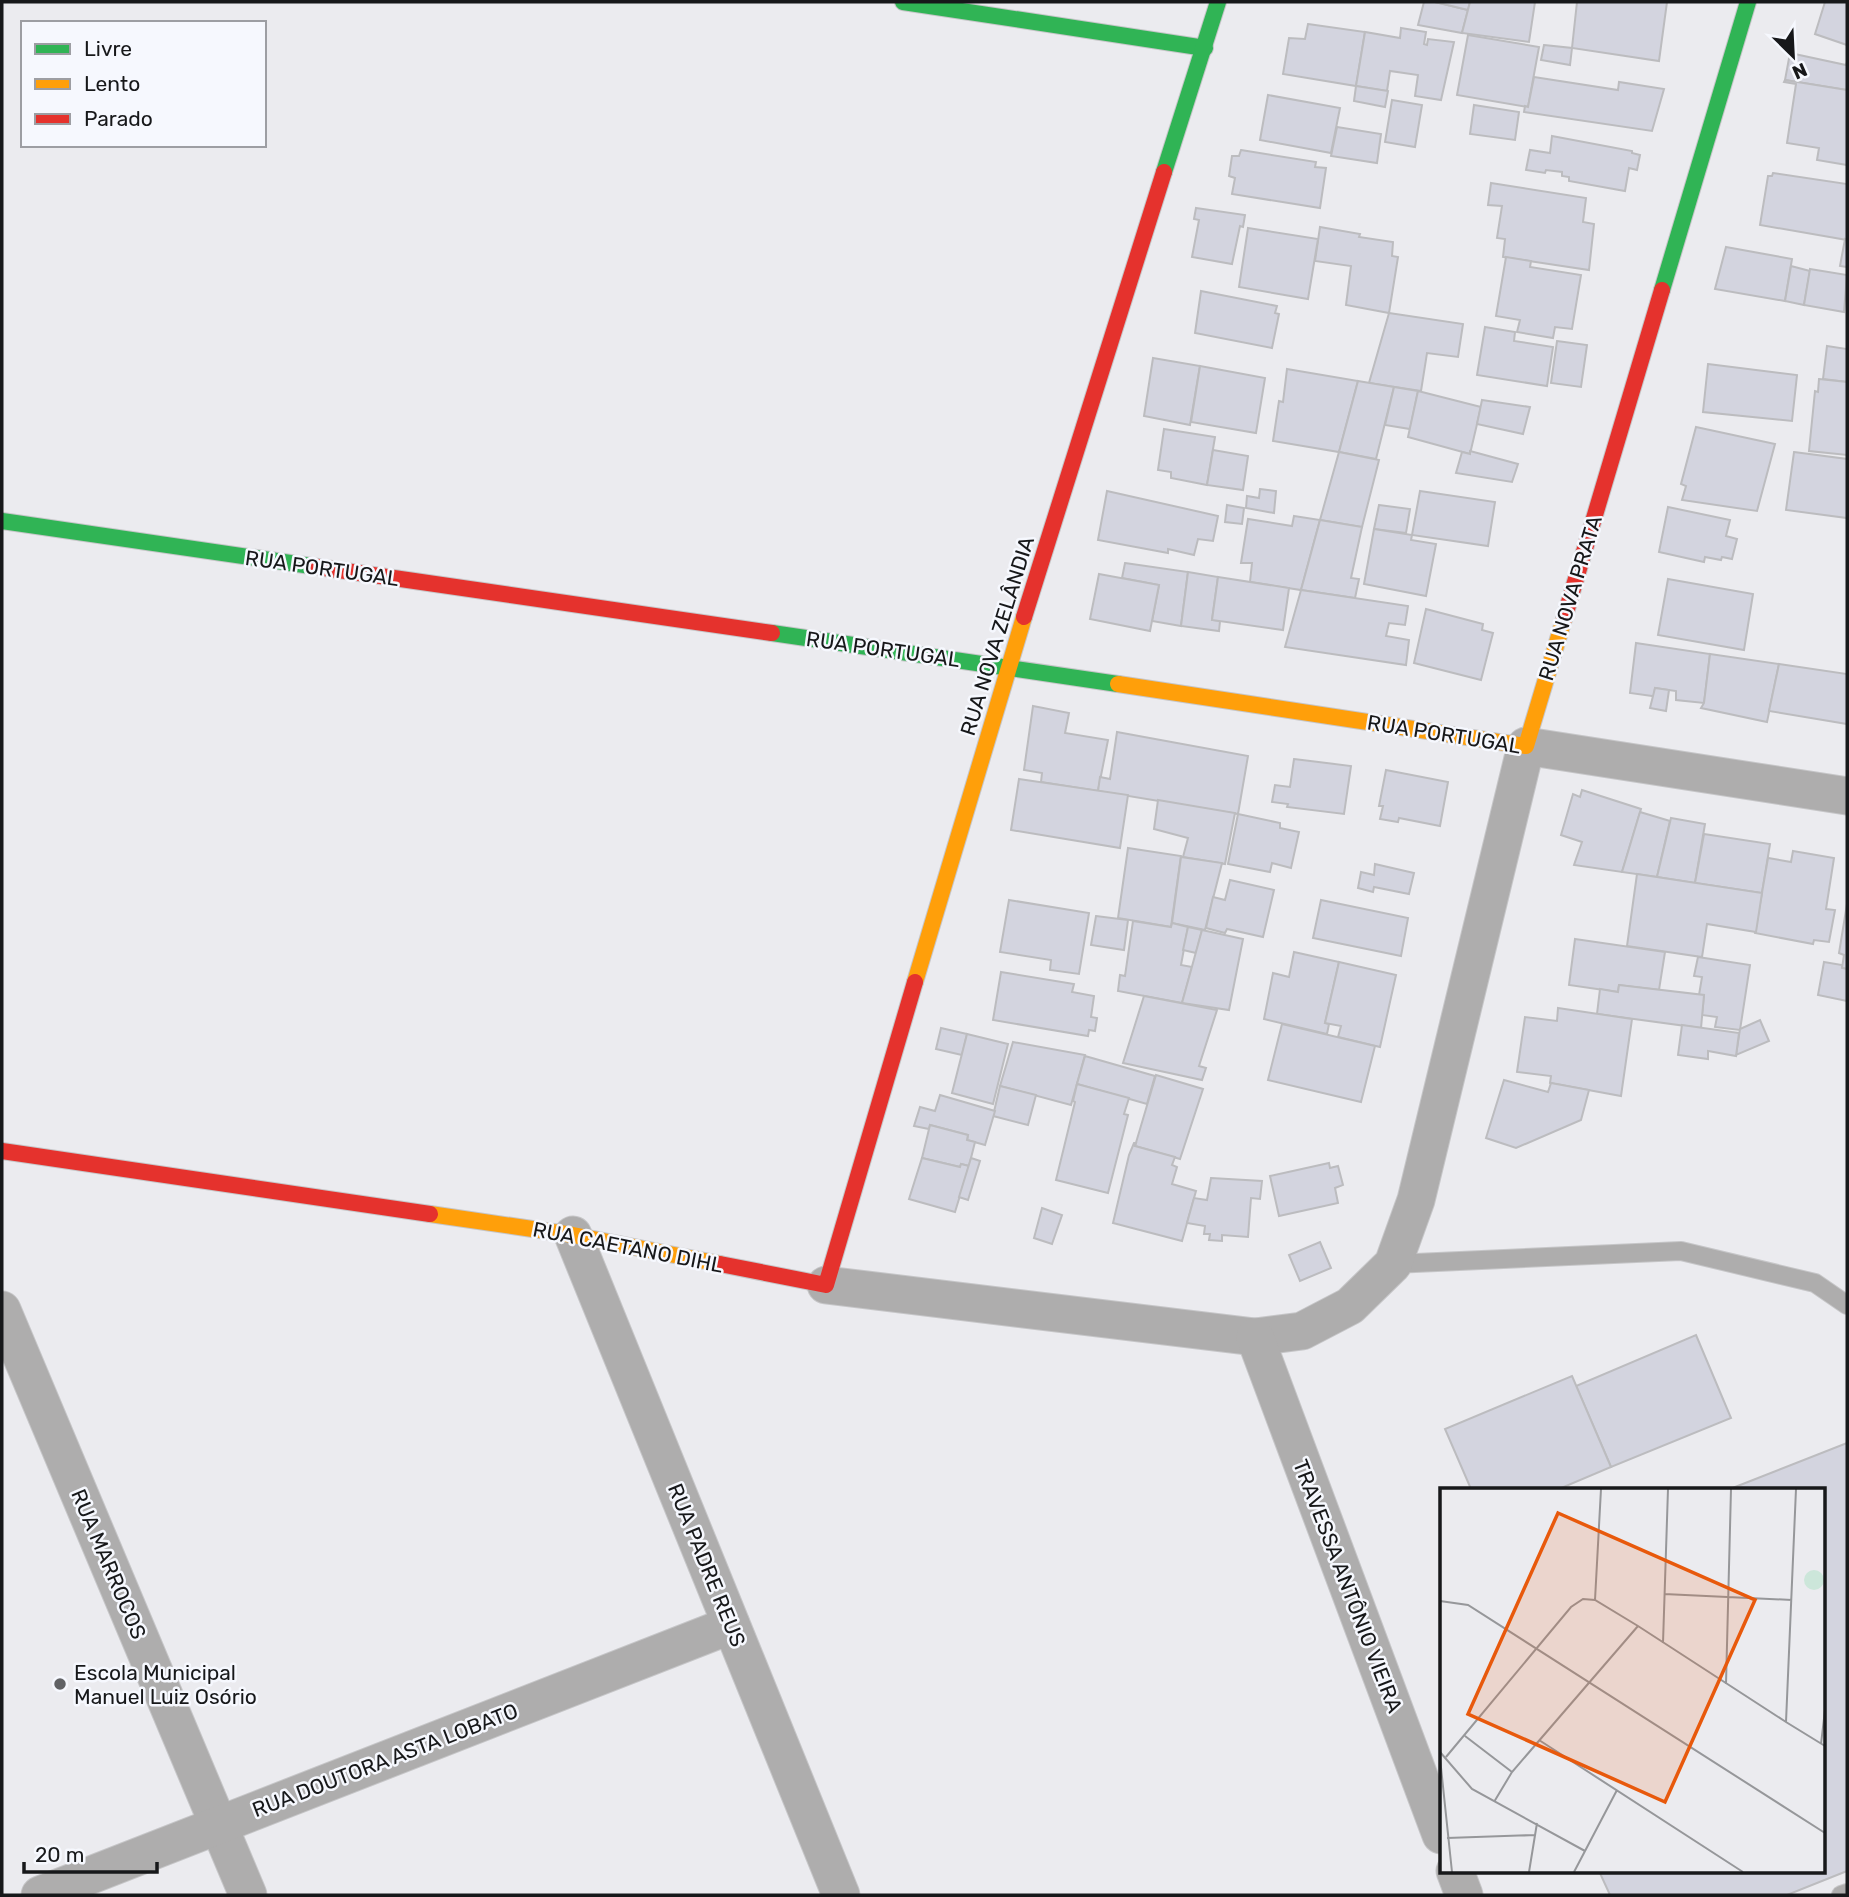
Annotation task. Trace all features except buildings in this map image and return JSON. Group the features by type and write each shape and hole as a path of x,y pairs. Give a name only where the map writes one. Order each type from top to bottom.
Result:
{"street":[{"path":"903,2 1205,48"},
{"name":"RUA NOVA ZELÂNDIA","path":"826,1285 1008,667 1218,2"},
{"name":"RUA NOVA PRATA","path":"1393,1264 1416,1200 1525,746 1748,2"},
{"name":"RUA PORTUGAL","path":"2,521 1008,667 1847,796"},
{"name":"RUA CAETANO DIHL","path":"2,1151 573,1235 826,1285 1255,1337 1302,1331 1350,1306 1393,1264"},
{"name":"RUA PADRE REUS","path":"573,1235 841,1895"},
{"name":"RUA MARROCOS","path":"2,1310 248,1895"},
{"name":"TRAVESSA ANTÔNIO VIEIRA","path":"1255,1337 1440,1832"},
{"name":"RUA DOUTORA ASTA LOBATO","path":"40,1895 731,1625"},
{"path":"1455,1872 1464,1895"}],"lane":[{"path":"1393,1264 1681,1251 1815,1283 1847,1305"},
{"path":"1841,1895 1847,1893"}],"traffic: fast":[{"path":"903,2 1205,48"},
{"path":"1164,172 1218,2"},
{"path":"1662,290 1748,2"},
{"path":"2,521 311,566"},
{"path":"772,633 1118,684"}],"traffic: slow":[{"path":"915,982 1024,617"},
{"path":"1118,684 1526,746 1564,619"},
{"path":"430,1214 573,1235 720,1264"}],"traffic: jam":[{"path":"1024,617 1164,172"},
{"path":"1564,619 1662,290"},
{"path":"311,566 772,633"},
{"path":"720,1264 826,1285 915,982"},
{"path":"2,1151 430,1214"}],"place":[{"name":"Escola Municipal Manuel Luiz Osório","path":"60,1684"}]}
